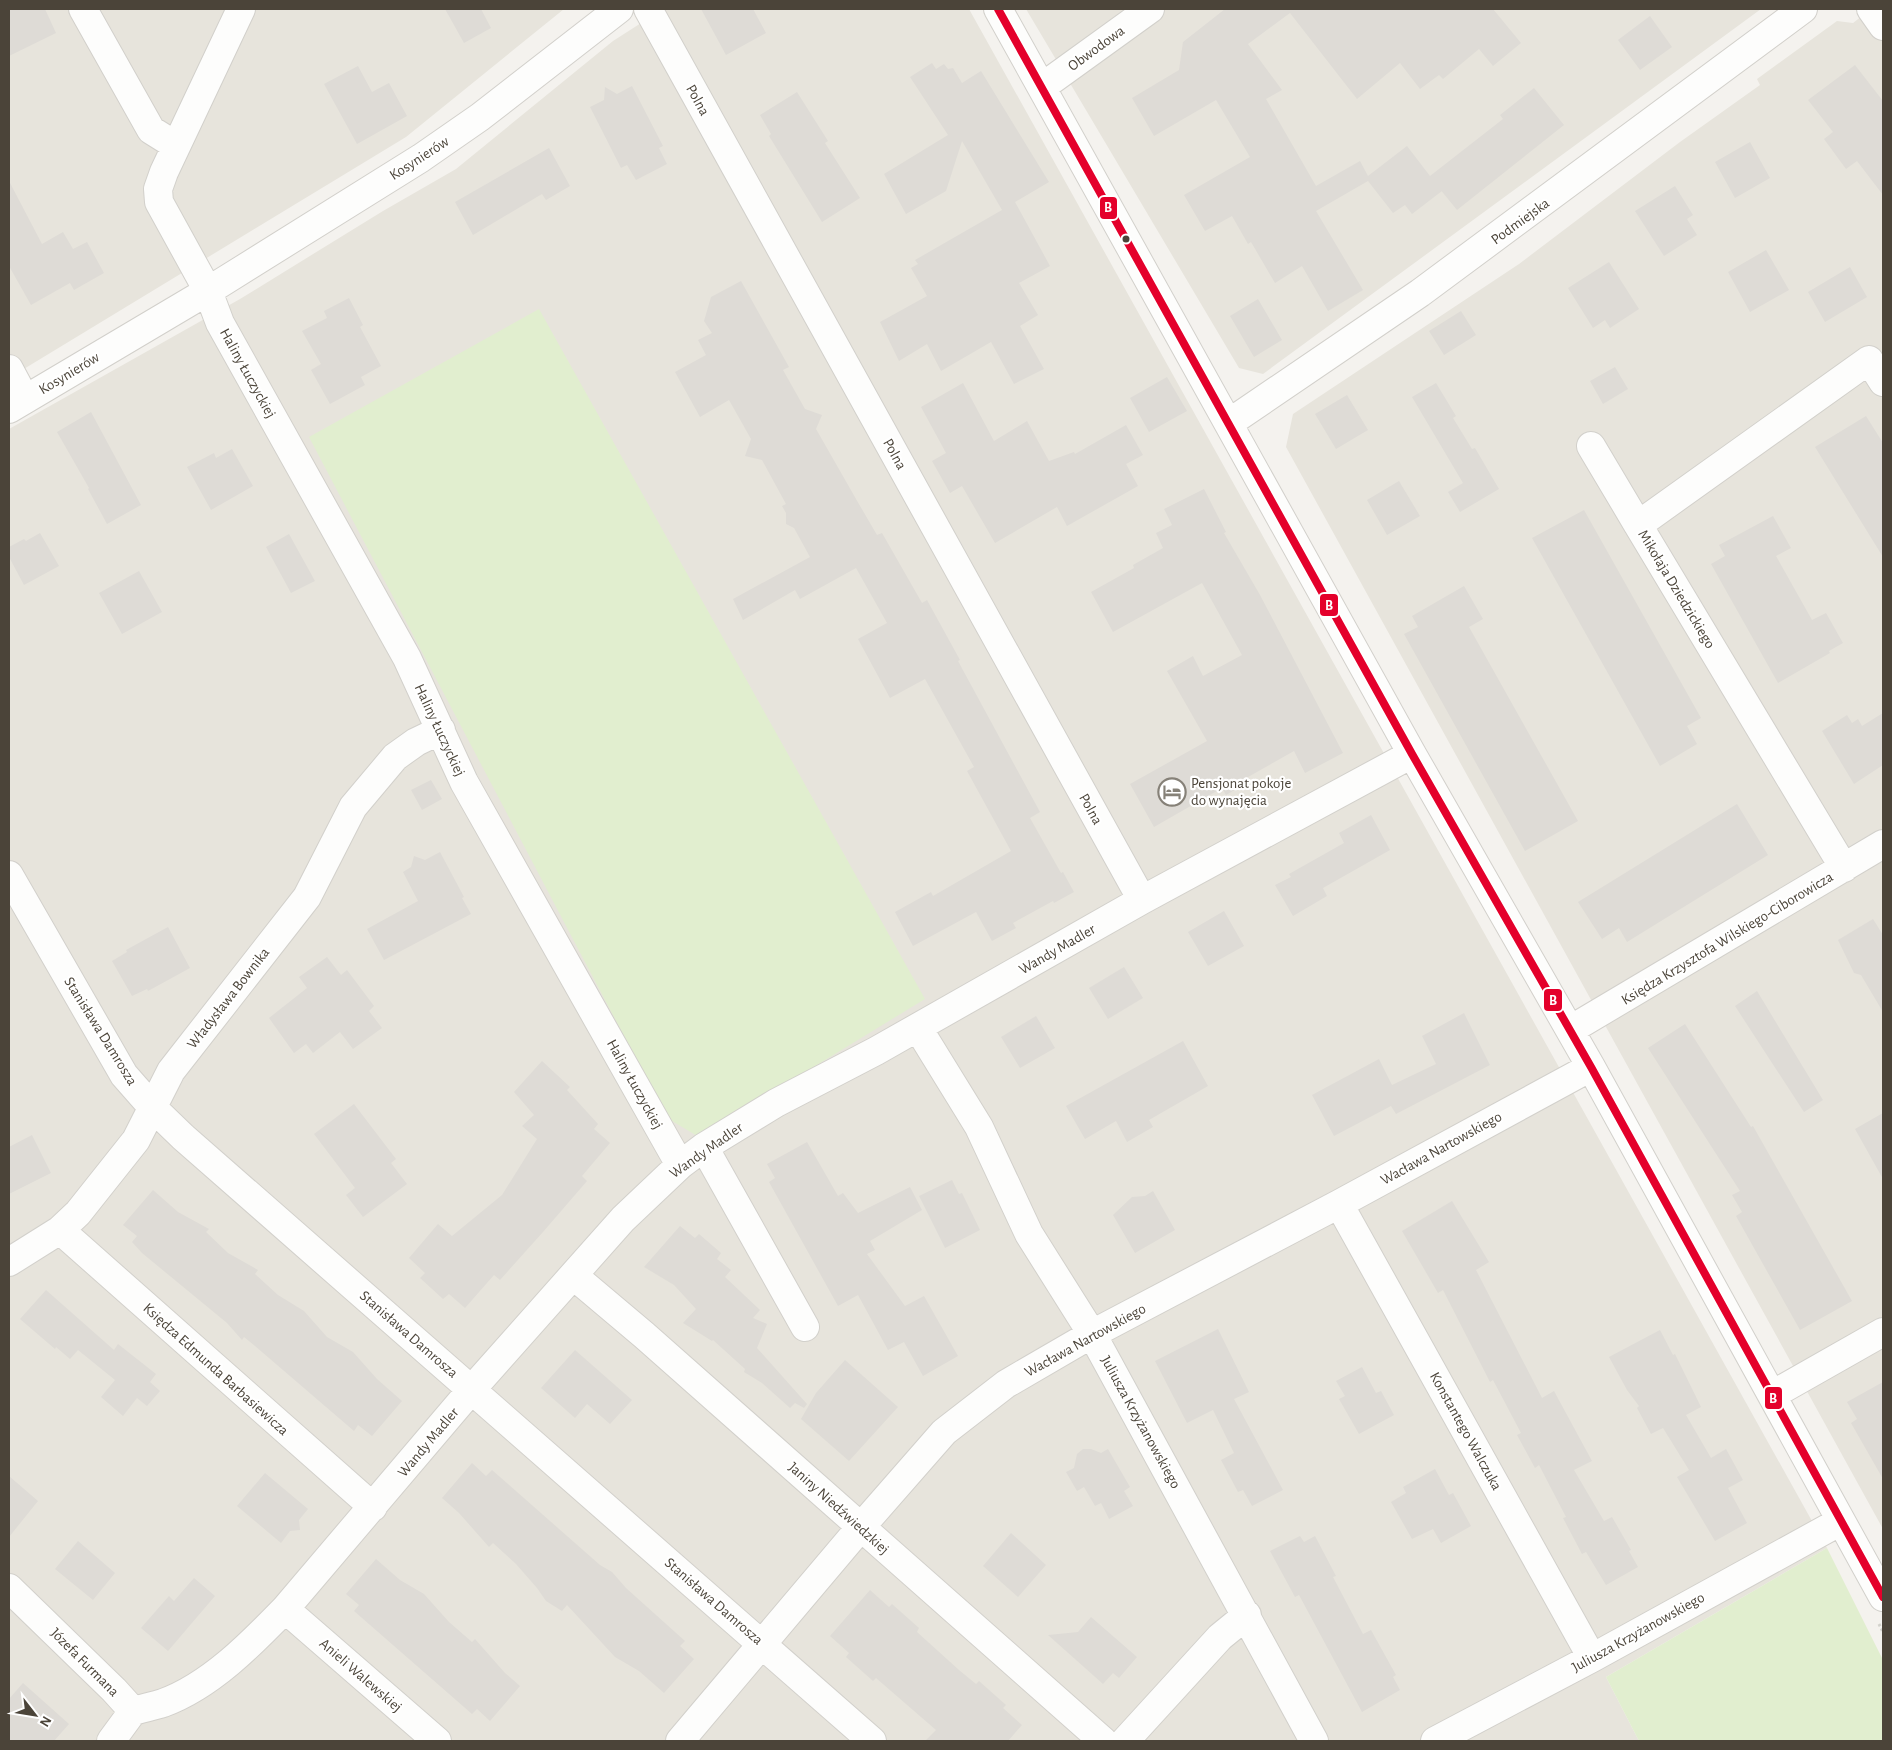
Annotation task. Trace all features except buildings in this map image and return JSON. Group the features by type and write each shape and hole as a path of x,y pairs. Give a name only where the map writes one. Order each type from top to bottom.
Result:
{"street":[{"path":"83,9 150,130 176,145"},
{"path":"208,291 159,202 158,189 176,145 241,9"},
{"name":"Kosynierów","path":"17,404 208,291 428,153 480,117 619,9"},
{"name":"Polna","path":"648,9 1142,900"},
{"path":"998,9 1412,754 1570,1030 1883,1597"},
{"name":"Obwodowa","path":"1042,87 1150,9"},
{"name":"Podmiejska","path":"1229,423 1420,293 1804,9"},
{"path":"1871,9 1883,26"},
{"name":"Haliny Łuczyckiej","path":"208,291 220,323 407,658 464,782 680,1165"},
{"name":"Mikołaja Dziedzickiego","path":"1844,868 1638,525 1869,360 1883,382"},
{"path":"9,370 17,404"},
{"path":"1591,446 1638,525"},
{"name":"Władysława Bownika","path":"9,1262 60,1230 78,1213 136,1140 171,1071 307,897 354,807 395,757 416,742 441,730"},
{"name":"Wandy Madler","path":"133,1711 164,1702 194,1687 254,1642 373,1507 472,1389 623,1219 680,1165 704,1147 776,1103 918,1028 1142,900 1412,754"},
{"name":"Księdza Krzysztofa Wilskiego-Ciborowicza","path":"1570,1030 1883,844"},
{"name":"Stanisława Damrosza","path":"9,875 124,1074 153,1108 183,1137 872,1741"},
{"name":"Juliusza Krzyżanowskiego","path":"918,1028 979,1127 1029,1234 1092,1334 1314,1741"},
{"name":"Wacława Nartowskiego","path":"680,1741 860,1528 944,1432 1006,1384 1092,1334 1339,1204 1590,1067"},
{"path":"704,1147 805,1327"},
{"name":"Konstantego Walczuka","path":"1339,1204 1592,1658"},
{"name":"Księdza Edmunda Barbasiewicza","path":"60,1230 373,1507"},
{"name":"Janiny Niedźwiedzkiej","path":"574,1276 644,1334 860,1528 1102,1741"},
{"path":"1772,1395 1883,1332"},
{"name":"Juliusza Krzyżanowskiego","path":"1435,1741 1592,1658 1841,1521"},
{"name":"Józefa Furmana","path":"9,1588 114,1690 133,1711"},
{"name":"Anieli Walewskiej","path":"285,1609 437,1741"},
{"path":"1124,1741 1220,1637 1246,1615"},
{"path":"112,1741 133,1711"}],"shaded area":[{"path":"9,9 564,9 406,137 9,378"},
{"path":"663,9 969,9 1827,1548 1606,1677 1639,1741 9,1741 9,429 240,299 383,211 456,169 613,41"},
{"path":"1026,9 1761,9 1263,374 1239,368"},
{"path":"1871,9 1883,9 1883,1529 1286,447 1293,414 1519,264 1680,142 1760,85 1757,79 1837,21 1853,23"}],"green space":[{"path":"539,309 925,999 699,1137 667,1118 309,437"},
{"path":"1827,1548 1883,1660 1883,1741 1639,1741 1606,1677"}],"transit line":[{"name":"B","path":"998,9 1412,754 1591,1067 1883,1597"}],"place":[{"name":"Pensjonat pokoje do wynajęcia","path":"1172,792"}]}
